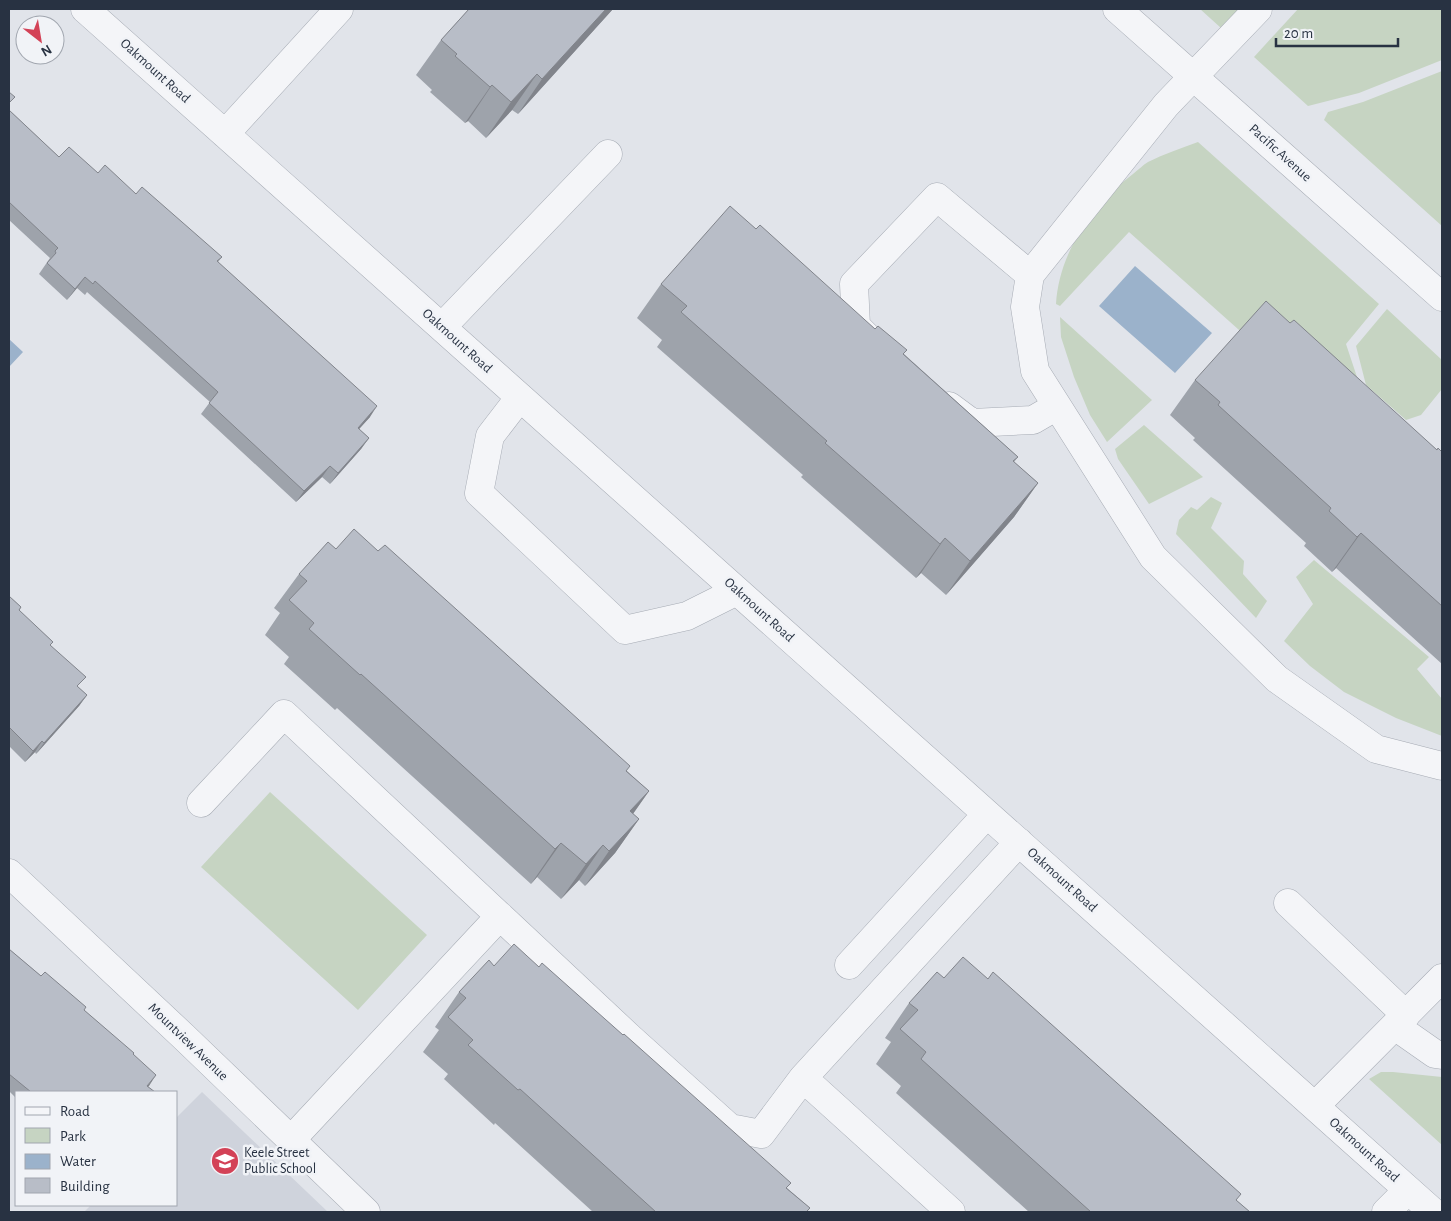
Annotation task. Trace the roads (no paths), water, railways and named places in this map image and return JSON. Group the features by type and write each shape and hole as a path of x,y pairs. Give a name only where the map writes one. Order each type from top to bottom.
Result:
{"street":[{"name":"Oakmount Road","path":"85,9 1434,1212"},
{"path":"226,134 339,9"},
{"name":"Pacific Avenue","path":"1117,9 1442,297"},
{"path":"1258,9 1166,106 1030,275 1025,307 1035,371 1153,556 1277,679 1376,750 1442,766"},
{"path":"442,327 608,154"},
{"path":"890,359 856,326 854,284 937,197 1030,275"},
{"path":"926,389 972,423 1033,420 1056,406"},
{"path":"520,397 490,436 478,493 625,630 687,616 737,591"},
{"path":"201,803 284,714 629,1037 730,1128 761,1134 804,1078 1019,842"},
{"path":"849,965 987,814"},
{"name":"Mountview Avenue","path":"9,873 184,1037 366,1212"},
{"path":"1288,903 1401,1021 1435,1054 1442,1055"},
{"path":"290,1141 500,916"},
{"path":"1315,1106 1442,978"},
{"path":"804,1078 951,1212"},
{"path":"1386,1212 1408,1190"}],"water":[{"path":"1135,266 1212,333 1175,373 1099,306"},
{"path":"9,339 23,352 9,367"}],"place":[{"name":"Keele Street Public School","path":"225,1161"}]}
